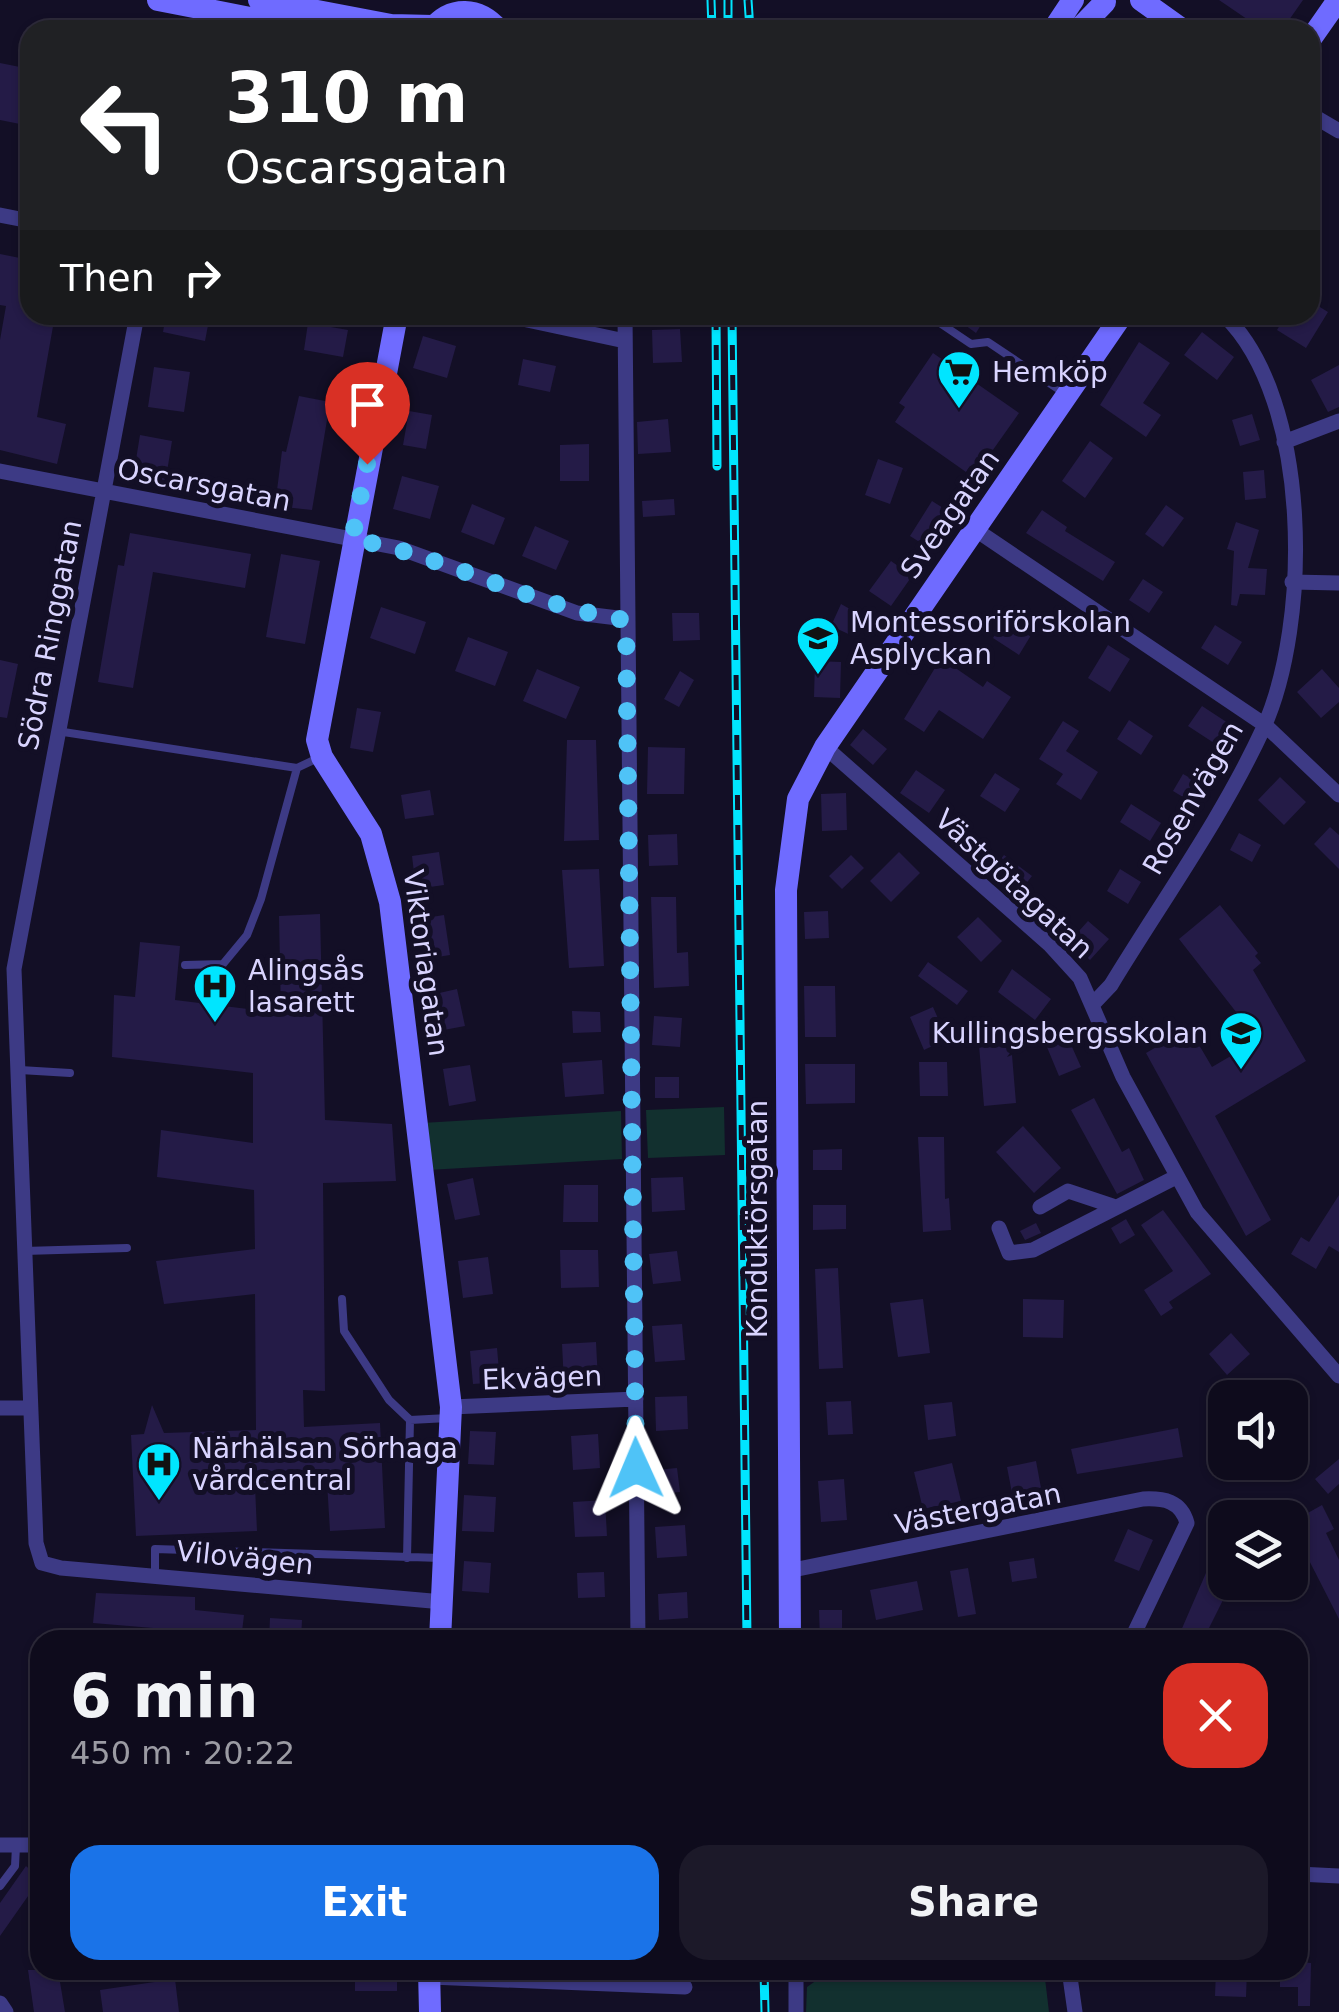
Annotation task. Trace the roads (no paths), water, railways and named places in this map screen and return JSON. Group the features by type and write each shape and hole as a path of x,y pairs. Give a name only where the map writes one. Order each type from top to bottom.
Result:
{"street":[{"path":"158,0 258,20"},
{"path":"259,0 365,20"},
{"path":"1140,0 1169,20"},
{"path":"1320,26 1338,0"},
{"path":"1087,20 1104,1"},
{"path":"455,6 479,6"},
{"name":"Södra Ringgatan","path":"42,1562 36,1543 29,1408 20,1070 7,969 135,325"},
{"path":"322,757 319,718 395,325"},
{"path":"552,325 625,340"},
{"path":"625,325 638,1630"},
{"name":"Sveagatan","path":"798,799 825,747 1115,325"},
{"name":"Rosenvägen","path":"1092,1004 1111,985 1264,725 1285,650 1292,582 1292,478 1274,397 1234,325"},
{"path":"1284,442 1339,421"},
{"name":"Oscarsgatan","path":"0,472 399,548 578,613 626,620"},
{"path":"976,530 1264,725 1339,796"},
{"path":"1292,582 1339,583"},
{"name":"Västgötagatan","path":"825,747 1049,944 1080,978 1123,1076 1197,1212 1339,1376"},
{"name":"Viktoriagatan","path":"322,757 372,834 383,863 444,1321 451,1412 441,1630"},
{"name":"Konduktörsgatan","path":"790,1630 786,890 798,799"},
{"path":"999,1228 1008,1253 1033,1250 1176,1176"},
{"path":"1040,1207 1068,1191 1116,1207"},
{"name":"Ekvägen","path":"451,1412 636,1399"},
{"path":"0,1408 29,1408"},
{"name":"Västergatan","path":"788,1572 1158,1498 1177,1505 1186,1524 1137,1630"},
{"name":"Vilovägen","path":"42,1562 442,1602"},
{"path":"1308,1874 1339,1876"},
{"path":"430,1980 430,2012"},
{"path":"547,1980 684,1987"},
{"path":"796,1980 796,2012"},
{"path":"1070,1980 1075,2012"},
{"path":"0,2003 6,2012"}],"lane":[{"path":"943,325 971,344 988,342 1068,395"},
{"path":"57,730 297,768 322,757"},
{"path":"185,966 223,964 247,935 297,768"},
{"path":"20,1070 70,1073"},
{"path":"24,1251 127,1248"},
{"path":"342,1299 344,1332 390,1400 410,1420 407,1558"},
{"path":"410,1420 451,1412"},
{"path":"155,1574 155,1549 446,1558"},
{"path":"0,1886 15,1866 8,1845"}],"railway":[{"path":"711,0 712,20"},
{"path":"728,0 728,20"},
{"path":"748,0 749,20"},
{"path":"716,325 717,466"},
{"path":"732,325 747,1630"},
{"path":"764,1980 765,2012"}],"place":[{"name":"Hemköp","path":"959,410"},
{"name":"Montessoriförskolan Asplyckan","path":"818,676"},
{"name":"Alingsås lasarett","path":"215,1024"},
{"name":"Kullingsbergsskolan","path":"1241,1071"},
{"name":"Närhälsan Sörhaga vårdcentral","path":"159,1502"}]}
